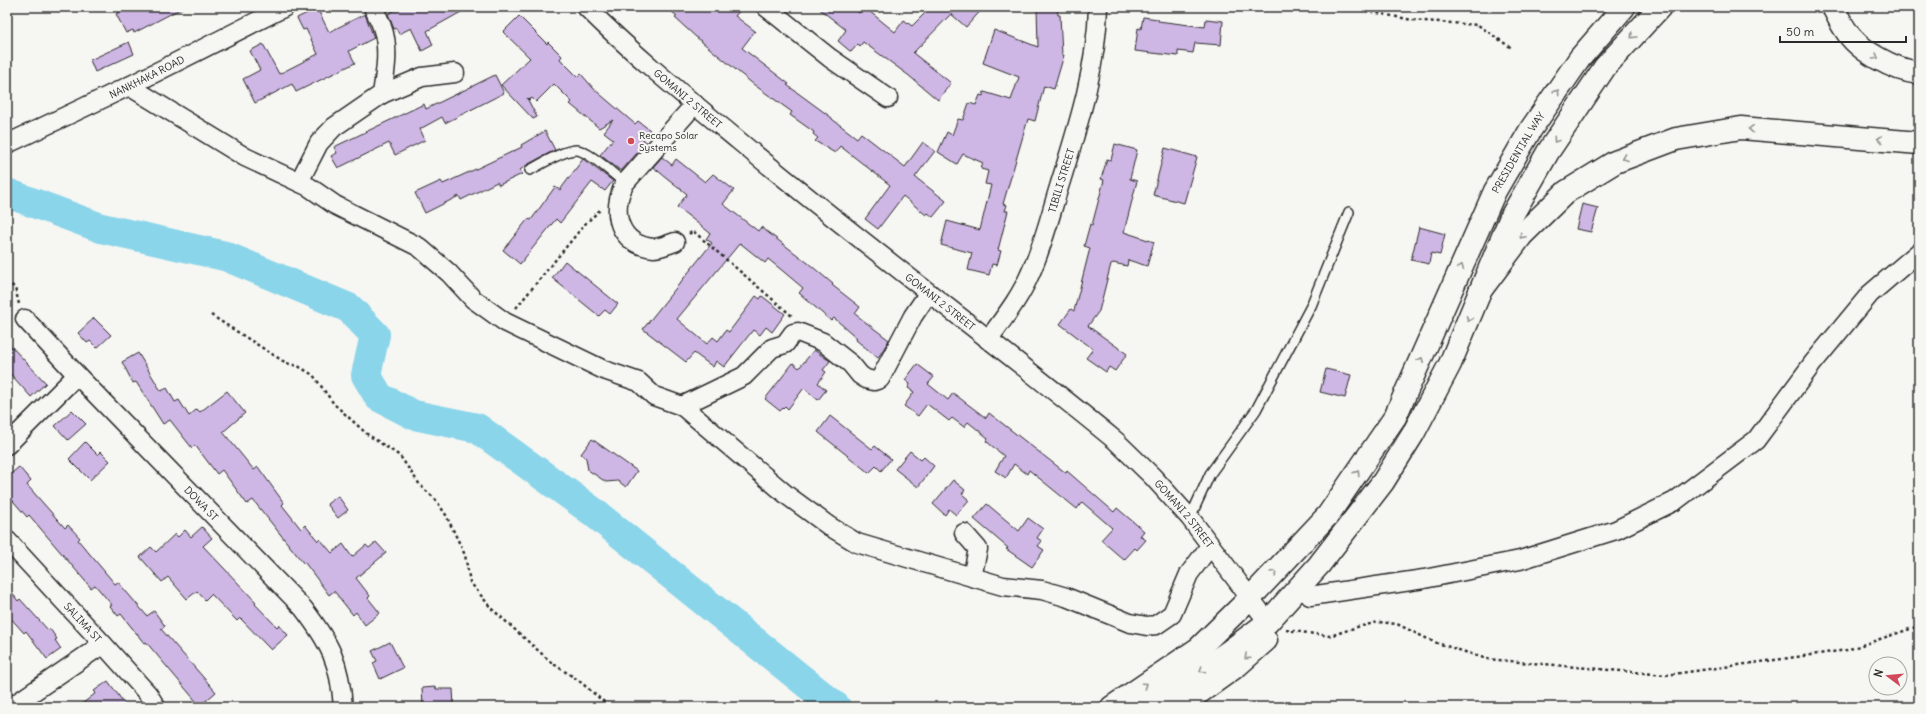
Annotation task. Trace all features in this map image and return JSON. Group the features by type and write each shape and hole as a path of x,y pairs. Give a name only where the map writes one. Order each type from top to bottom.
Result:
{"main road":[{"name":"PRESIDENTIAL WAY","path":"1112,707 1200,648 1250,598 1328,515 1391,423 1441,316 1495,190 1531,129 1580,58 1624,7"},
{"path":"1149,707 1228,652 1273,626 1310,596 1370,523 1402,473 1450,364 1511,217 1548,152 1605,67 1660,7"},
{"path":"1833,7 1845,31 1864,50 1885,62 1908,72 1919,73"},
{"path":"1480,291 1522,235 1566,192 1615,162 1676,139 1741,128 1919,143"},
{"path":"1179,707 1238,665 1273,626 1383,482 1413,434 1450,364"}],"street":[{"name":"NANKHAKA ROAD","path":"7,144 130,86 285,7"},
{"path":"373,7 383,29 386,51 382,94"},
{"name":"GOMANI 2 STREET","path":"586,7 604,25 695,104 793,186 1116,441 1153,476 1190,518 1210,546 1273,626"},
{"path":"766,7 830,58 888,98"},
{"name":"TIBILI STREET","path":"988,340 1024,286 1042,244 1069,157 1089,80 1098,24 1098,7"},
{"path":"299,182 319,143 334,127 382,94 422,77 455,73"},
{"path":"130,86 245,157 299,182 335,204 418,247 449,273 473,299 505,322 604,370 639,382 654,396 682,406 788,496 829,526 856,543 1003,586 1042,590 1066,597 1130,623 1147,626 1156,625 1172,614 1189,574 1210,546"},
{"path":"675,242 656,248 638,245 622,231 616,213 622,188 695,104"},
{"path":"1310,596 1424,579 1520,560 1616,530 1675,502 1756,440 1813,363 1870,294 1919,252"},
{"path":"682,406 744,376 772,348 785,344 794,333 798,332 823,342 847,360 860,375 866,379 874,381 880,379 913,316 928,294"},
{"name":"DOWA ST","path":"25,319 76,375 303,608 326,639 334,658 341,682 343,707"},
{"path":"7,445 76,375"},
{"path":"964,533 978,549 972,577"},
{"name":"SALIMA ST","path":"7,540 148,694 156,707"},
{"path":"11,707 103,644"}],"lane":[{"path":"530,170 566,152 576,150 585,152 622,188"},
{"path":"1190,518 1210,474 1256,410 1307,313 1349,212"}],"path":[{"path":"1348,7 1412,20 1478,25 1513,49"},
{"path":"505,322 585,224 622,188"},
{"path":"675,242 693,231 794,317"},
{"path":"7,281 15,288 18,302 25,319"},
{"path":"211,315 286,363 298,366 313,375 334,404 367,434 400,456 420,485 436,500 446,515 465,555 470,582 492,609 552,663 578,680 610,707"},
{"path":"1273,626 1304,634 1330,636 1357,627 1379,622 1397,624 1434,642 1487,659 1666,675 1847,650 1919,626"}],"building":[{"path":"130,7 184,7 134,33 133,30 126,33 116,14"},
{"path":"401,7 470,7 427,31 433,45 422,51 411,28 399,34 396,28 394,29 388,14"},
{"path":"666,7 743,7 735,16 755,31 742,48 789,84 787,85 857,138 861,133 905,167 923,142 935,151 915,177 946,201 933,217 928,213 926,215 903,196 878,229 865,219 890,185 840,146 835,153 815,141 818,138 813,134 814,132 790,115 792,112 753,84 696,37 675,18 677,16"},
{"path":"817,7 852,7 859,13 864,7 895,32 904,20 912,26 931,7 984,7 966,27 951,14 913,53 951,83 938,100 908,75 863,42 860,46 858,44 851,52 838,41 846,30"},
{"path":"1057,7 1058,15 1060,15 1062,55 1064,55 1054,89 1044,86 1035,121 1028,119 1003,204 1007,205 1005,211 1008,211 998,250 1001,251 997,265 992,264 989,275 968,270 972,253 941,245 947,221 980,230 991,185 985,184 988,171 981,169 983,163 963,154 957,164 938,152 947,132 952,135 958,119 963,120 969,103 976,105 980,95 983,96 984,92 1011,100 1019,77 983,63 994,30 1038,47 1037,8"},
{"path":"317,8 329,32 365,14 374,38 349,51 355,63 296,92 292,84 255,103 243,79 260,70 250,51 263,44 279,74 318,54 306,29 303,30 297,18"},
{"path":"519,16 547,44 548,42 562,56 560,59 578,77 581,74 594,89 635,124 638,121 650,130 643,140 647,142 621,171 600,155 613,139 604,132 613,120 599,128 570,104 572,102 554,84 536,102 532,98 529,100 527,98 537,117 533,119 501,85 530,58 503,32"},
{"path":"1143,17 1158,19 1158,21 1205,27 1206,19 1223,21 1221,45 1195,43 1193,53 1178,51 1178,56 1135,51 1138,28 1141,29"},
{"path":"129,42 134,54 95,72 90,60"},
{"path":"495,75 504,93 445,123 442,117 420,129 425,140 395,155 389,143 338,168 331,156 337,153 334,147 424,104 426,109"},
{"path":"545,131 555,150 520,170 522,174 499,185 497,182 461,200 459,196 425,213 415,193 441,181 443,184 478,168 522,147 521,145"},
{"path":"1115,144 1137,150 1130,179 1137,181 1124,232 1154,242 1147,266 1128,260 1127,266 1113,263 1111,264 1099,311 1088,326 1127,354 1115,371 1109,367 1106,372 1086,358 1093,349 1060,324 1071,309 1074,311 1090,248 1084,246 1090,224 1092,225 1104,180 1101,179 1107,159 1111,160"},
{"path":"1165,148 1197,157 1184,203 1153,195"},
{"path":"662,157 672,165 676,159 705,182 713,174 734,190 723,204 758,231 761,227 808,263 833,284 832,285 860,307 855,314 889,340 878,358 856,340 857,338 834,318 831,321 799,293 803,288 784,272 768,259 765,263 740,243 677,319 707,344 713,337 718,341 726,330 729,332 756,296 760,299 762,296 785,314 772,332 766,327 760,335 753,330 724,367 716,361 713,367 694,353 686,362 643,329 712,243 706,239 710,233 677,207 687,194 653,167"},
{"path":"583,159 613,181 605,191 592,182 560,223 556,219 520,264 503,250 528,219 531,220 555,187 560,190"},
{"path":"1582,204 1598,208 1591,232 1576,229"},
{"path":"1419,227 1445,234 1440,255 1431,253 1429,264 1411,260"},
{"path":"565,261 618,304 610,314 605,310 599,316 552,278"},
{"path":"94,318 111,335 97,348 90,341 87,343 78,333"},
{"path":"7,342 46,383 31,397 7,370"},
{"path":"814,350 830,361 823,370 826,372 818,383 826,390 818,400 804,388 788,409 785,406 780,411 765,399 793,363 799,368"},
{"path":"138,353 161,391 167,388 175,402 179,400 189,416 197,409 200,412 227,391 245,413 223,432 254,470 258,467 284,503 282,505 301,529 305,525 318,541 320,539 332,553 343,544 352,557 366,545 369,548 376,542 386,553 356,578 370,596 368,598 380,613 365,625 356,612 353,615 334,591 329,595 305,563 304,564 253,500 247,504 222,470 217,474 195,445 192,448 170,420 163,424 136,382 133,383 122,362"},
{"path":"917,364 934,377 928,384 948,400 953,393 986,418 989,413 1066,473 1067,471 1114,512 1117,508 1144,531 1140,536 1146,540 1137,550 1135,548 1124,560 1101,540 1112,528 1082,502 1077,509 1029,470 1027,474 1014,464 1006,478 995,471 1004,456 986,441 988,438 968,422 964,427 952,418 949,421 927,404 918,416 904,406 914,392 908,388 910,384 905,380"},
{"path":"1326,369 1351,375 1345,398 1320,392"},
{"path":"72,410 86,424 68,440 55,426"},
{"path":"830,416 872,449 875,446 891,459 881,471 876,466 869,473 818,432"},
{"path":"592,439 637,471 626,487 618,481 606,482 588,470 586,458 581,454"},
{"path":"85,442 98,455 100,451 110,461 90,480 69,459"},
{"path":"910,451 921,460 924,457 934,466 918,487 895,469"},
{"path":"19,467 31,481 27,485 65,528 68,525 80,538 78,540 115,584 118,582 147,616 154,611 165,626 161,629 216,692 200,706 146,642 144,643 121,614 118,616 110,606 112,605 95,585 91,588 29,515 27,517 7,494 7,477"},
{"path":"953,480 965,490 962,494 969,500 956,515 949,509 945,515 933,504"},
{"path":"338,496 348,510 338,518 327,504"},
{"path":"987,504 1019,531 1028,518 1043,529 1037,538 1042,541 1038,546 1044,550 1032,567 1006,549 1008,548 974,519"},
{"path":"202,527 212,538 203,546 256,602 255,604 277,627 279,625 288,635 271,650 240,618 237,621 211,594 205,600 197,591 187,599 168,577 162,582 140,557 151,547 156,552 175,534 178,537 185,530 191,537"},
{"path":"7,586 18,601 20,599 48,630 50,629 57,639 55,640 61,649 47,659 26,631 24,633 7,614"},
{"path":"390,642 403,668 380,679 373,663 377,661 372,651"},
{"path":"108,681 127,707 78,707 96,693 94,691"},
{"path":"436,687 436,689 453,689 454,706 423,707 422,688"}],"waterway":[{"path":"7,193 101,228 225,256 349,308 375,335 366,375 379,397 414,415 477,428 592,511 836,707"}],"place":[{"name":"Recapo Solar Systems","path":"631,141"}]}
